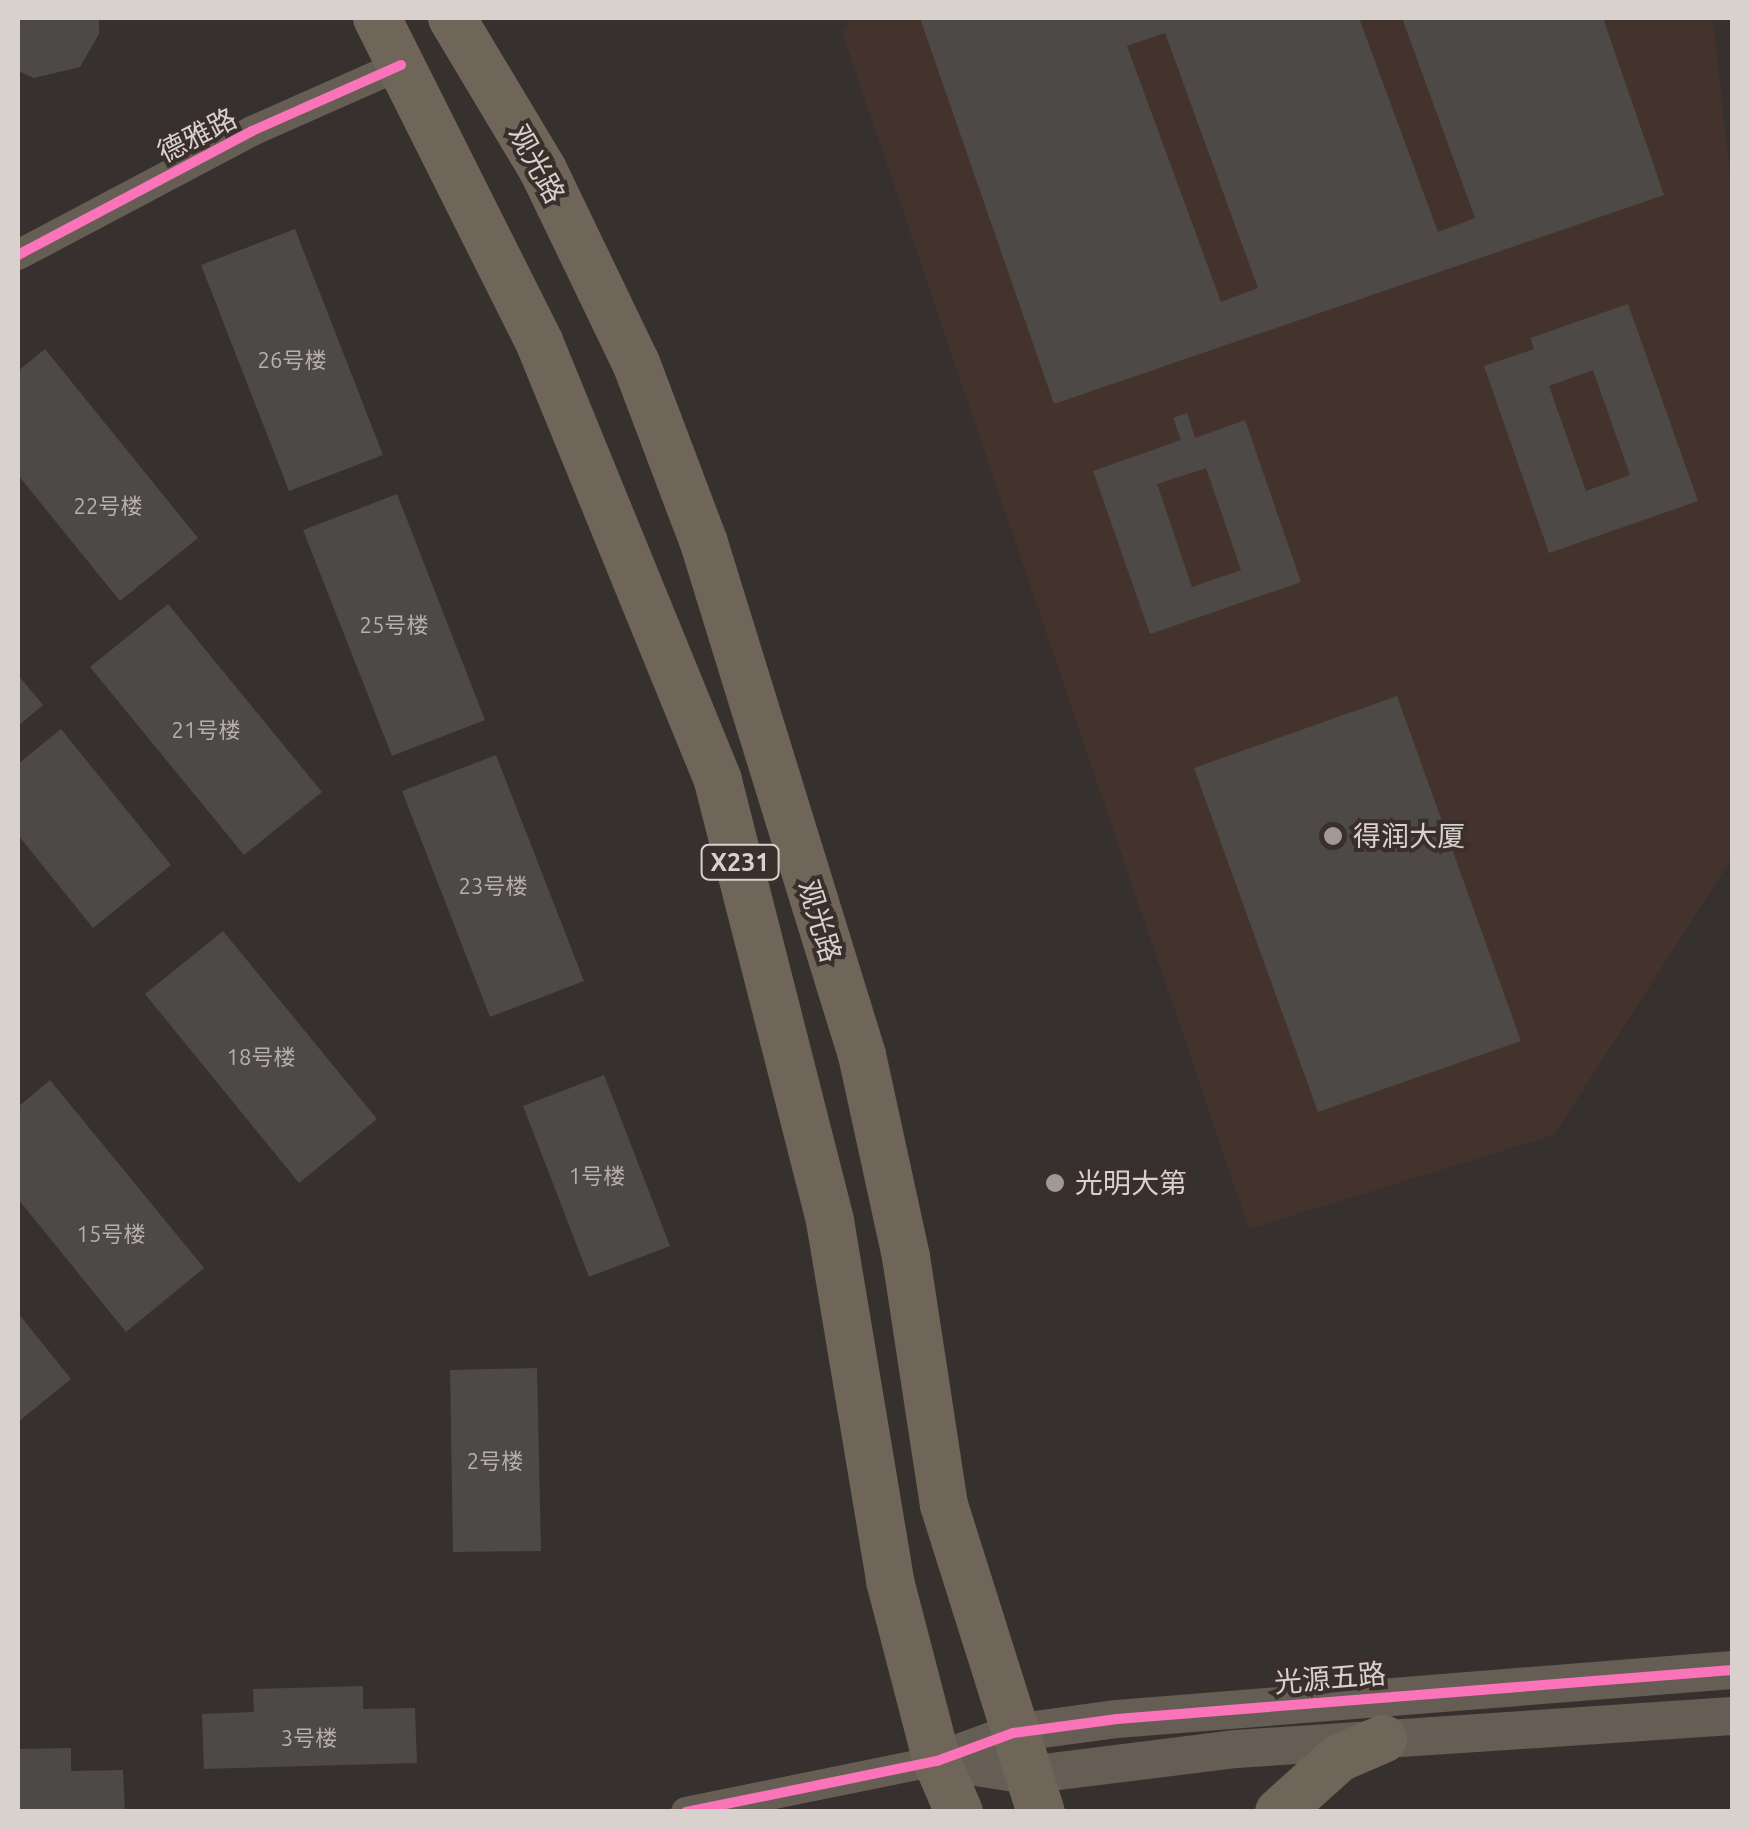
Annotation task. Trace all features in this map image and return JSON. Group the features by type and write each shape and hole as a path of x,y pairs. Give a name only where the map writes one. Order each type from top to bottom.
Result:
{"main road":[{"name":"X231","path":"377,18 540,344 718,781 794,1060 830,1221 890,1581 938,1761 959,1812"},
{"name":"观光路","path":"452,18 543,170 628,346 704,543 862,1055 906,1256 944,1505 1027,1773"},
{"path":"1280,1812 1339,1758 1383,1739"}],"street":[{"name":"德雅路","path":"18,255 252,132 401,65"},
{"name":"光源五路","path":"1027,1773 1732,1670"},
{"name":"光源五路","path":"938,1761 1027,1773 1383,1739 1732,1716"},
{"path":"686,1812 938,1761"}],"shaded area":[{"path":"852,18 1713,18 1732,196 1732,858 1554,1135 1249,1229 842,32"}],"building":[{"path":"18,18 99,18 99,34 80,67 34,78 18,71"},
{"path":"1359,18 1438,232 1475,218 1402,18 1603,18 1664,195 1054,404 921,21","holes":["1165,33 1258,288 1221,302 1127,46"]},
{"path":"295,229 383,455 289,491 201,265"},
{"path":"1628,304 1698,501 1549,553 1484,366 1534,349 1530,338","holes":["1593,370 1630,475 1586,491 1549,386"]},
{"path":"45,349 198,538 120,601 18,475 18,371"},
{"path":"1187,413 1195,438 1245,420 1301,582 1150,634 1093,471 1181,440 1173,418","holes":["1206,468 1241,570 1192,587 1157,484"]},
{"path":"397,494 485,720 392,756 303,530"},
{"path":"168,604 322,792 244,855 90,667"},
{"path":"18,675 43,705 18,726"},
{"name":"得润大厦","path":"1397,696 1521,1041 1318,1112 1194,768"},
{"path":"61,729 171,865 93,928 18,835 18,764"},
{"path":"496,755 584,981 490,1017 402,791"},
{"path":"223,931 377,1119 299,1183 145,994"},
{"path":"604,1075 670,1246 589,1277 523,1106"},
{"path":"50,1080 204,1268 126,1332 18,1199 18,1107"},
{"path":"18,1313 71,1379 18,1422"},
{"path":"537,1368 541,1551 453,1552 450,1370"},
{"path":"363,1686 363,1709 415,1708 417,1763 204,1769 202,1714 254,1712 253,1689"},
{"path":"71,1748 71,1771 123,1770 125,1812 18,1812 18,1749"}],"cycle path":[{"path":"18,255 252,131 401,65"},
{"path":"686,1812 937,1761 1013,1733 1117,1719 1732,1670"}],"place":[{"name":"得润大厦","path":"1333,836"},
{"name":"光明大第","path":"1055,1183"}]}
